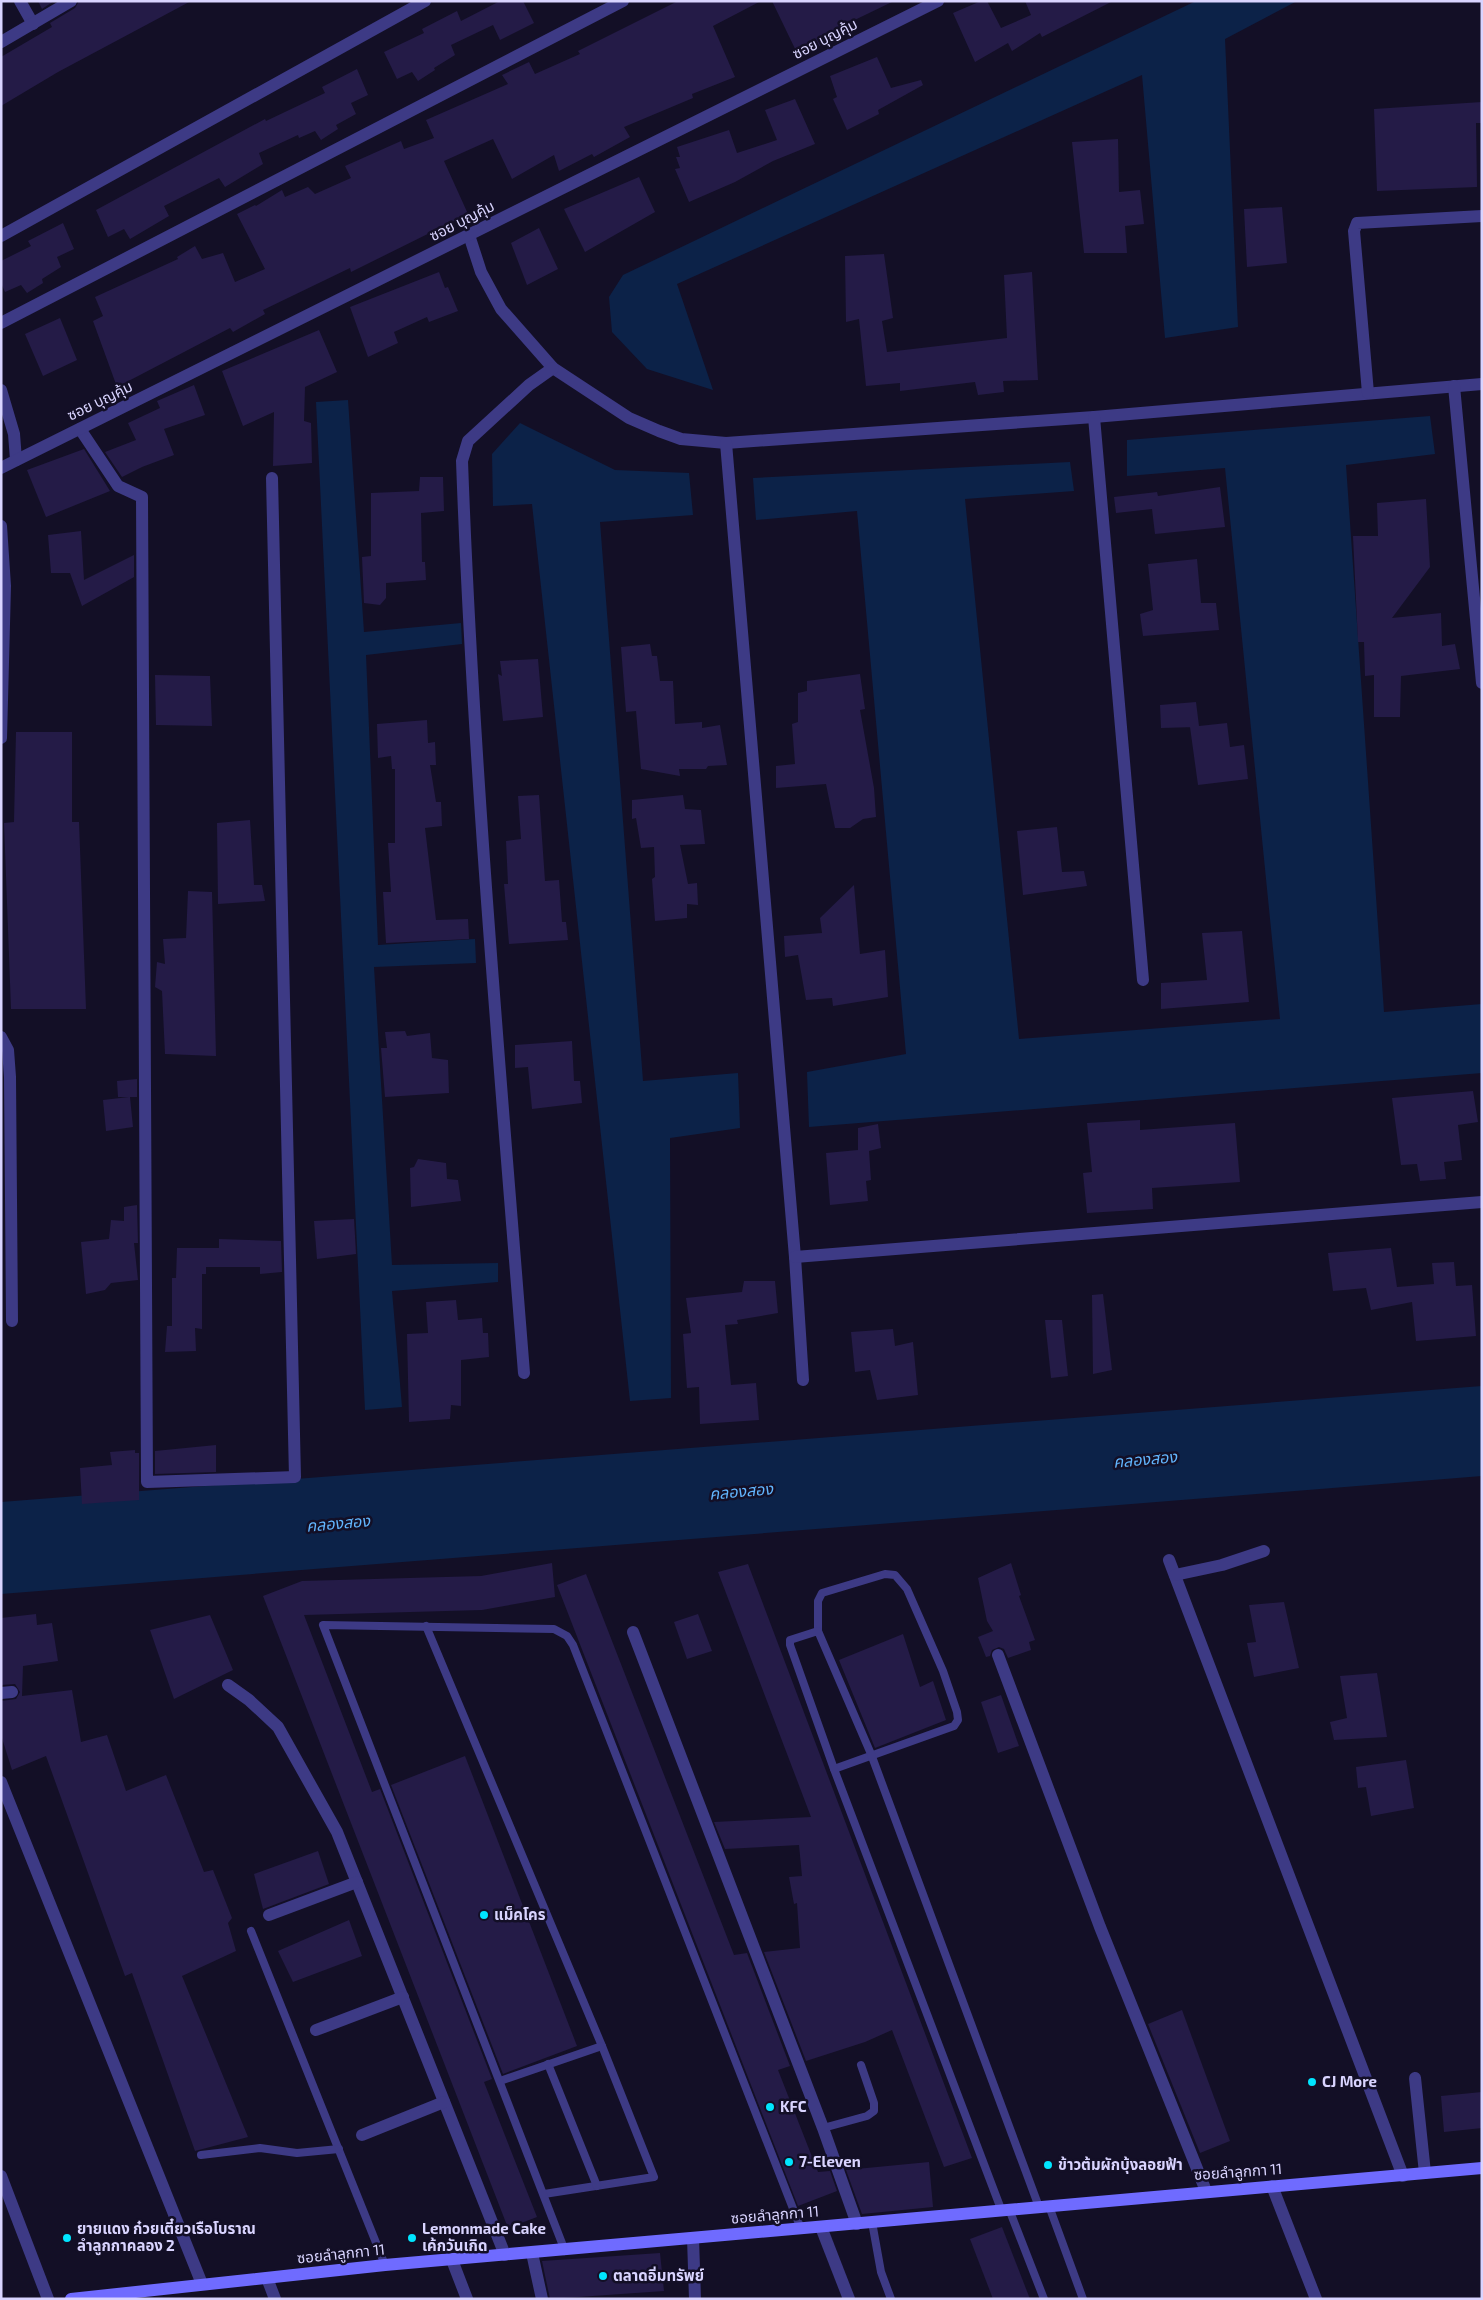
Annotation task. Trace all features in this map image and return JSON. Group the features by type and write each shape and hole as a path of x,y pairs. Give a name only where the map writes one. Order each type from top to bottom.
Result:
{"street":[{"path":"20,1 33,24"},
{"path":"1,42 71,1"},
{"path":"1,236 425,1"},
{"path":"1,323 623,1"},
{"name":"ซอย บุญคุ้ม","path":"1,468 935,2"},
{"path":"1368,392 1354,231 1357,223 1482,216"},
{"path":"469,236 481,272 501,309 553,368 630,418 681,439 726,443 1094,417 1368,392 1482,384"},
{"path":"524,1373 487,910 469,644 462,461 468,441 529,385 553,368"},
{"path":"1454,386 1482,683"},
{"path":"1,390 14,434 16,460"},
{"path":"1094,417 1143,980"},
{"path":"80,429 118,486 142,498 147,1482 295,1477 272,478"},
{"path":"726,443 795,1257 803,1380"},
{"path":"1,526 5,586 1,738"},
{"path":"1,1037 8,1050 10,1077 12,1321"},
{"path":"795,1257 1482,1202"},
{"path":"1175,1575 1222,1565 1264,1552"},
{"path":"1169,1560 1403,2176"},
{"path":"633,1632 823,2128 857,2224"},
{"path":"998,1655 1100,1927 1206,2191"},
{"path":"228,1686 249,1700 278,1727 338,1832 504,2255"},
{"path":"1,1782 202,2284"},
{"path":"269,1915 357,1882"},
{"path":"316,2030 402,1997"},
{"path":"1415,2078 1425,2173"},
{"path":"362,2135 444,2102"},
{"name":"ซอยลำลูกกา 11","path":"71,2299 134,2296 202,2284 386,2265 1482,2168"},
{"path":"1,2176 48,2299"},
{"path":"1272,2186 1316,2299"},
{"path":"821,2227 849,2299"},
{"path":"693,2238 695,2299"},
{"path":"532,2253 542,2299"},
{"path":"452,2260 467,2299"},
{"path":"267,2278 275,2299"}],"lane":[{"path":"834,1769 871,1754 954,1726 958,1720 943,1671 907,1589 895,1575 885,1574 822,1593 818,1601 818,1631 871,1754 1044,2207 1083,2299"},
{"path":"565,2250 323,1625 554,1629 567,1636 573,1645 801,2229"},
{"path":"426,1626 602,2046 654,2177 544,2194"},
{"path":"818,1631 790,1640 789,1643 834,1769 1005,2209 1044,2299"},
{"path":"251,1931 386,2265"},
{"path":"500,2081 602,2046"},
{"path":"548,2064 597,2186"},
{"path":"823,2128 867,2116 874,2111 874,2104 861,2065"},
{"path":"201,2155 260,2148 297,2153 339,2149"},
{"path":"872,2222 881,2272 891,2299"}],"water":[{"path":"1196,1 1297,1 1225,39 1238,327 1165,338 1142,75 677,284 713,390 647,369 612,332 609,297 623,275"},
{"path":"348,400 364,632 461,623 462,644 366,655 378,945 475,939 476,963 374,967 392,1265 498,1263 498,1282 392,1291 402,1407 365,1410 316,402"},
{"path":"1430,416 1435,454 1346,465 1384,1012 1482,1004 1482,1073 809,1127 807,1072 906,1054 857,511 756,520 753,478 1070,462 1074,491 965,499 1019,1039 1280,1019 1225,468 1127,476 1127,440"},
{"path":"520,423 615,470 689,473 693,515 600,522 643,1081 738,1073 740,1128 670,1138 671,1398 630,1401 532,504 493,506 492,454"},
{"name":"คลองสอง","path":"1482,1386 1482,1476 1,1594 1,1502"}],"building":[{"path":"38,1 54,1 42,9"},
{"path":"79,1 191,1 58,72 1,106 1,57 52,27 50,23 75,8"},
{"path":"500,1 523,1 534,23 500,40 493,25 451,45 455,55 418,81 412,72 397,79 384,52 424,33 422,29 457,11 461,21"},
{"path":"678,1 761,1 713,26 735,77 692,94 693,98 624,127 630,137 594,157 592,154 559,171 554,155 512,179 493,139 444,161 468,214 351,272 350,268 263,310 265,314 233,332 230,328 117,387 93,321 103,316 95,297 178,259 177,257 195,246 202,259 223,253 235,282 265,269 237,214 256,206 282,190 285,197 308,187 315,194 351,178 345,166 401,141 404,149 434,138 426,120 508,84 502,75 529,62 535,74 580,54 578,51"},
{"path":"772,1 894,1 836,29 839,35 799,57"},
{"path":"981,1 987,1 1001,28 1031,15 1025,1 1113,1 1042,37 1040,33 1012,51 1008,43 975,62 953,13"},
{"path":"877,57 891,88 921,80 923,85 878,110 879,114 847,130 833,99 837,97 830,76"},
{"path":"357,69 368,95 351,103 356,114 336,125 338,129 321,140 315,131 299,138 298,135 259,153 263,164 225,187 219,178 164,206 169,216 130,239 124,229 108,237 96,210 265,119 266,121 325,93 322,87"},
{"path":"795,99 815,144 773,161 735,182 689,202 675,169 680,168 676,157 680,157 677,147 729,130 737,153 777,140 765,110"},
{"path":"1482,102 1482,123 1476,123 1477,187 1377,191 1374,109"},
{"path":"1118,139 1119,192 1140,190 1144,224 1125,226 1127,253 1084,253 1072,142"},
{"path":"639,177 655,212 585,252 564,209"},
{"path":"1282,207 1287,263 1247,267 1244,209"},
{"path":"63,223 74,249 57,257 61,267 42,279 43,283 27,293 21,285 5,292 1,283 1,261 31,246 28,241"},
{"path":"539,228 558,269 527,285 511,243"},
{"path":"884,254 893,318 882,321 887,352 1007,338 1004,275 1032,272 1038,380 1003,381 1004,392 978,395 975,382 900,391 900,383 866,386 859,319 846,322 845,256"},
{"path":"439,272 445,288 448,287 458,311 429,322 427,317 394,332 398,343 368,357 350,307"},
{"path":"60,318 77,360 43,376 25,334"},
{"path":"319,330 337,372 305,387 304,421 311,423 312,463 273,466 274,412 243,426 222,371"},
{"path":"194,385 205,415 164,429 174,455 122,477 105,452 136,440 128,423 160,408 157,401"},
{"path":"84,449 110,491 46,517 27,470"},
{"path":"420,477 443,477 444,511 421,513 422,562 425,562 426,580 386,583 386,598 380,605 364,603 362,557 371,556 371,493 419,491"},
{"path":"1220,487 1225,527 1155,534 1152,509 1116,513 1114,497 1157,492 1158,496"},
{"path":"1426,499 1430,567 1392,618 1441,613 1442,646 1455,644 1460,669 1401,676 1400,717 1374,717 1374,675 1365,676 1364,642 1358,642 1353,536 1378,536 1377,503"},
{"path":"81,531 84,580 134,555 134,577 82,606 70,573 51,573 48,535"},
{"path":"1197,559 1201,603 1216,603 1219,630 1143,636 1140,614 1153,610 1148,564"},
{"path":"650,644 652,656 657,656 660,681 673,681 675,724 702,722 702,728 720,725 727,765 708,766 706,769 679,769 680,776 641,769 636,711 626,712 621,647"},
{"path":"538,659 543,717 503,721 498,674 502,676 500,661"},
{"path":"860,674 865,709 860,710 874,788 876,817 863,819 850,828 835,828 826,784 776,788 776,766 795,764 792,724 798,722 798,693 807,691 807,681"},
{"path":"155,675 210,676 212,726 156,725"},
{"path":"1196,702 1199,726 1227,723 1230,747 1244,745 1248,779 1198,785 1190,727 1161,728 1160,705"},
{"path":"427,720 428,743 435,742 436,765 430,765 436,802 441,802 442,826 425,828 436,920 468,919 469,939 386,943 383,892 391,892 388,843 395,843 395,769 392,769 391,756 378,758 377,724"},
{"path":"16,732 72,732 72,822 79,822 86,1009 11,1009 4,823 14,822"},
{"path":"539,795 545,881 559,880 562,922 566,922 568,940 509,944 504,884 508,884 506,841 521,839 518,796"},
{"path":"683,795 685,809 701,810 705,844 680,845 688,884 697,883 698,905 687,904 687,918 655,921 652,879 655,877 654,847 641,848 636,818 632,819 632,800"},
{"path":"250,820 254,885 262,885 265,901 218,904 217,823"},
{"path":"1057,827 1062,872 1084,871 1087,886 1023,895 1017,831"},
{"path":"854,885 860,954 885,950 888,997 833,1006 832,998 806,1000 798,955 785,957 784,936 822,933 820,918"},
{"path":"188,891 212,892 216,1056 165,1054 162,991 155,987 157,962 165,964 163,939 186,938"},
{"path":"1242,931 1249,1002 1161,1009 1161,983 1207,980 1202,933"},
{"path":"405,1031 407,1036 430,1033 432,1058 448,1060 449,1093 385,1097 381,1048 387,1048 385,1032"},
{"path":"572,1041 574,1081 580,1081 582,1103 532,1109 528,1067 515,1068 515,1045"},
{"path":"137,1079 137,1097 130,1097 133,1127 106,1131 103,1100 129,1097 118,1097 117,1081"},
{"path":"1473,1091 1478,1122 1458,1125 1462,1160 1444,1162 1446,1179 1420,1181 1417,1164 1401,1165 1392,1098"},
{"path":"1140,1120 1140,1130 1235,1123 1240,1182 1152,1188 1153,1209 1087,1213 1083,1173 1092,1172 1087,1123"},
{"path":"878,1124 881,1148 869,1151 871,1180 866,1181 868,1201 830,1205 826,1153 858,1150 858,1128"},
{"path":"418,1159 446,1163 447,1179 458,1180 461,1201 411,1207 410,1168 414,1167"},
{"path":"137,1205 138,1243 134,1243 138,1280 111,1283 105,1290 86,1294 81,1242 109,1239 111,1220 124,1221 124,1207"},
{"path":"354,1219 356,1254 317,1259 314,1221"},
{"path":"219,1239 281,1241 282,1272 260,1274 260,1267 206,1267 206,1274 202,1274 202,1329 195,1328 196,1351 165,1352 167,1326 172,1326 172,1278 176,1278 177,1248 219,1248"},
{"path":"1391,1248 1397,1287 1434,1284 1432,1263 1454,1262 1456,1286 1472,1285 1476,1336 1416,1341 1412,1302 1371,1310 1366,1288 1333,1291 1328,1253"},
{"path":"744,1281 775,1281 778,1313 737,1320 738,1324 725,1325 731,1385 756,1383 759,1420 700,1424 699,1387 687,1388 683,1334 691,1333 686,1298 742,1292"},
{"path":"1103,1294 1112,1370 1093,1374 1092,1295"},
{"path":"456,1300 458,1320 482,1318 483,1333 488,1333 489,1357 461,1360 461,1406 451,1405 450,1419 409,1422 407,1334 428,1333 426,1302"},
{"path":"1045,1320 1062,1320 1068,1376 1051,1378"},
{"path":"893,1329 895,1346 913,1342 918,1395 877,1400 870,1370 855,1372 851,1332"},
{"path":"216,1445 216,1472 155,1474 155,1451"},
{"path":"135,1450 135,1453 139,1453 139,1500 82,1504 80,1468 112,1465 110,1452"},
{"path":"552,1563 555,1597 482,1610 304,1615 372,1792 380,1789 492,2079 484,2082 537,2217 508,2228 263,1596 302,1581 481,1576"},
{"path":"1011,1563 1021,1595 1019,1596 1035,1640 1029,1642 1031,1650 1008,1658 1004,1649 999,1647 992,1650 990,1656 986,1657 978,1637 993,1631 987,1621 978,1578"},
{"path":"748,1564 972,2158 944,2167 892,2030 865,2042 806,2061 764,1952 800,1948 797,1903 794,1904 789,1877 802,1876 799,1845 725,1849 714,1822 811,1817 718,1572"},
{"path":"586,1574 734,1955 747,1953 790,2066 778,2070 818,2172 830,2171 837,2191 798,2206 557,1585"},
{"path":"1284,1602 1299,1668 1254,1677 1247,1643 1256,1642 1249,1605"},
{"path":"36,1614 37,1625 52,1623 58,1661 23,1666 22,1696 72,1690 81,1742 107,1735 126,1791 166,1775 204,1872 213,1870 232,1918 228,1923 236,1951 182,1976 248,2137 195,2151 132,1973 125,1976 46,1756 12,1770 1,1735 1,1701 16,1699 20,1692 15,1684 1,1685 1,1618"},
{"path":"698,1614 712,1651 687,1659 674,1622"},
{"path":"210,1615 233,1670 174,1699 150,1630"},
{"path":"903,1634 920,1687 933,1681 946,1720 875,1748 839,1660"},
{"path":"1377,1673 1387,1737 1334,1740 1330,1722 1347,1718 1340,1676"},
{"path":"1001,1695 1019,1746 998,1753 981,1702"},
{"name":"แม็คโคร","path":"465,1756 577,2046 503,2074 391,1785"},
{"path":"1406,1760 1414,1808 1371,1816 1366,1787 1358,1788 1356,1767"},
{"path":"318,1851 329,1884 263,1909 254,1874"},
{"path":"349,1920 362,1956 293,1982 278,1951"},
{"path":"1182,2010 1230,2141 1200,2153 1148,2024"},
{"path":"1482,2092 1482,2128 1444,2132 1441,2096"},
{"path":"929,2162 933,2207 862,2214 846,2170"},
{"path":"1002,2227 1030,2299 993,2299 970,2239"},
{"name":"ตลาดอิ่มทรัพย์","path":"660,2253 664,2291 550,2299 542,2261"}],"place":[{"name":"แม็คโคร","path":"484,1915"},
{"name":"CJ More","path":"1312,2082"},
{"name":"KFC","path":"770,2107"},
{"name":"7-Eleven","path":"789,2162"},
{"name":"ข้าวต้มผักบุ้งลอยฟ้า","path":"1048,2165"},
{"name":"ยายแดง ก๋วยเตี๋ยวเรือโบราณ ลำลูกกาคลอง 2","path":"67,2238"},
{"name":"Lemonmade Cake เค้กวันเกิด","path":"412,2238"},
{"name":"ตลาดอิ่มทรัพย์","path":"603,2276"}]}
